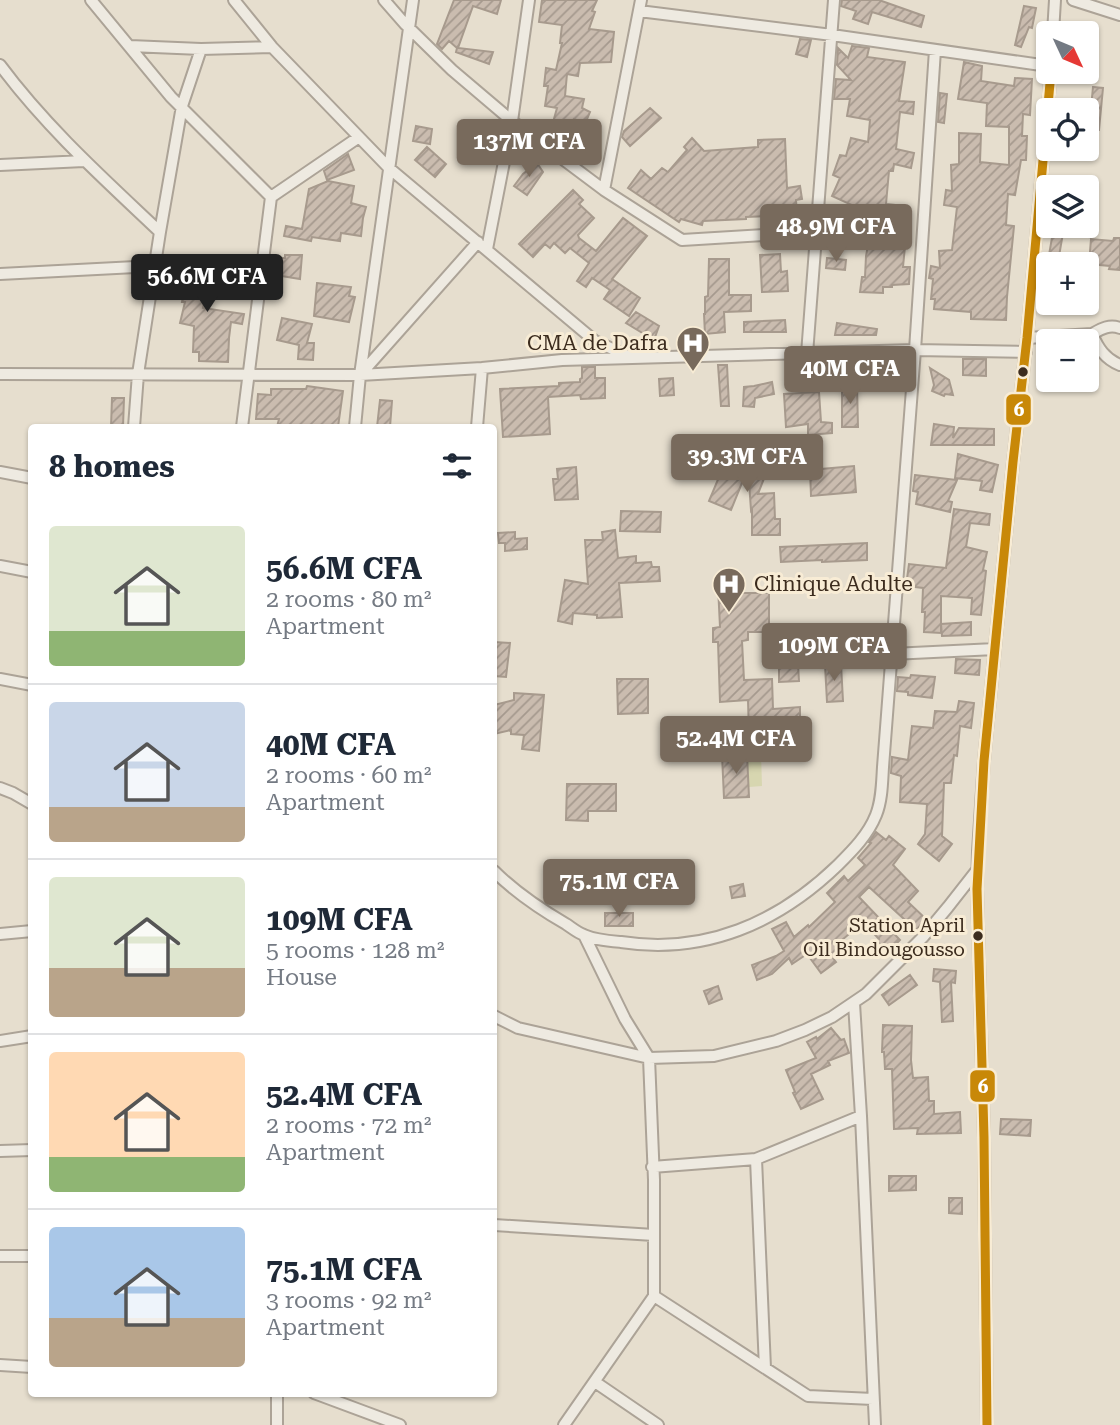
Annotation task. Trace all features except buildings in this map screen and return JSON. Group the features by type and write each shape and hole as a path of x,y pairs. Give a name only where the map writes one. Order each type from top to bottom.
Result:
{"street":[{"path":"92,0 172,97 271,197"},
{"path":"234,0 272,47 389,168 595,341 632,358"},
{"path":"383,0 452,70 512,121 604,190 682,240 816,232"},
{"path":"355,424 413,0"},
{"path":"360,375 483,245 512,121 529,0"},
{"path":"807,354 834,0"},
{"path":"1054,21 1055,0"},
{"path":"1073,0 1120,15"},
{"path":"604,190 640,6 1036,64"},
{"path":"130,47 272,47"},
{"path":"134,424 138,374 182,106 201,49"},
{"path":"497,874 549,914 584,935 634,944 677,946 729,935 780,911 809,891 869,830 877,813 882,777 935,50"},
{"path":"0,65 24,97 84,161 160,232"},
{"path":"987,1425 978,870 983,774 1050,84"},
{"path":"242,424 271,197 359,137"},
{"path":"0,165 84,161"},
{"path":"0,274 155,266"},
{"path":"1099,330 1104,327 1120,328"},
{"path":"1027,338 1036,337"},
{"path":"1099,349 1112,362 1120,365"},
{"path":"0,374 360,375 562,360 915,350 1026,352"},
{"path":"477,424 482,368"},
{"path":"0,472 28,477"},
{"path":"0,566 28,571"},
{"path":"892,654 995,649"},
{"path":"0,678 28,684"},
{"path":"0,788 28,802"},
{"path":"497,1018 518,1028 649,1058 714,1056 776,1041 832,1017 866,995 923,937 978,870"},
{"path":"0,934 28,931"},
{"path":"564,1425 654,1296 654,1180 649,1058 625,1019 584,935"},
{"path":"854,1003 875,1425"},
{"path":"0,1041 28,1037"},
{"path":"652,1167 756,1159 861,1116"},
{"path":"0,1151 28,1150"},
{"path":"756,1159 765,1368"},
{"path":"497,1224 654,1235"},
{"path":"0,1256 28,1255"},
{"path":"654,1296 808,1396 873,1399"},
{"path":"0,1365 28,1367"},
{"path":"595,1382 659,1425"},
{"path":"276,1425 277,1397"},
{"path":"323,1397 372,1420 400,1425"}],"green space":[{"path":"761,753 762,786 749,787 747,754"}],"transit line":[{"name":"6","path":"987,1425 984,1137 977,889 984,761 1050,84"}],"place":[{"name":"CMA de Dafra","path":"693,373"},
{"name":"Clinique Adulte","path":"729,614"},
{"name":"Station April Oil Bindougousso","path":"978,936"}]}
